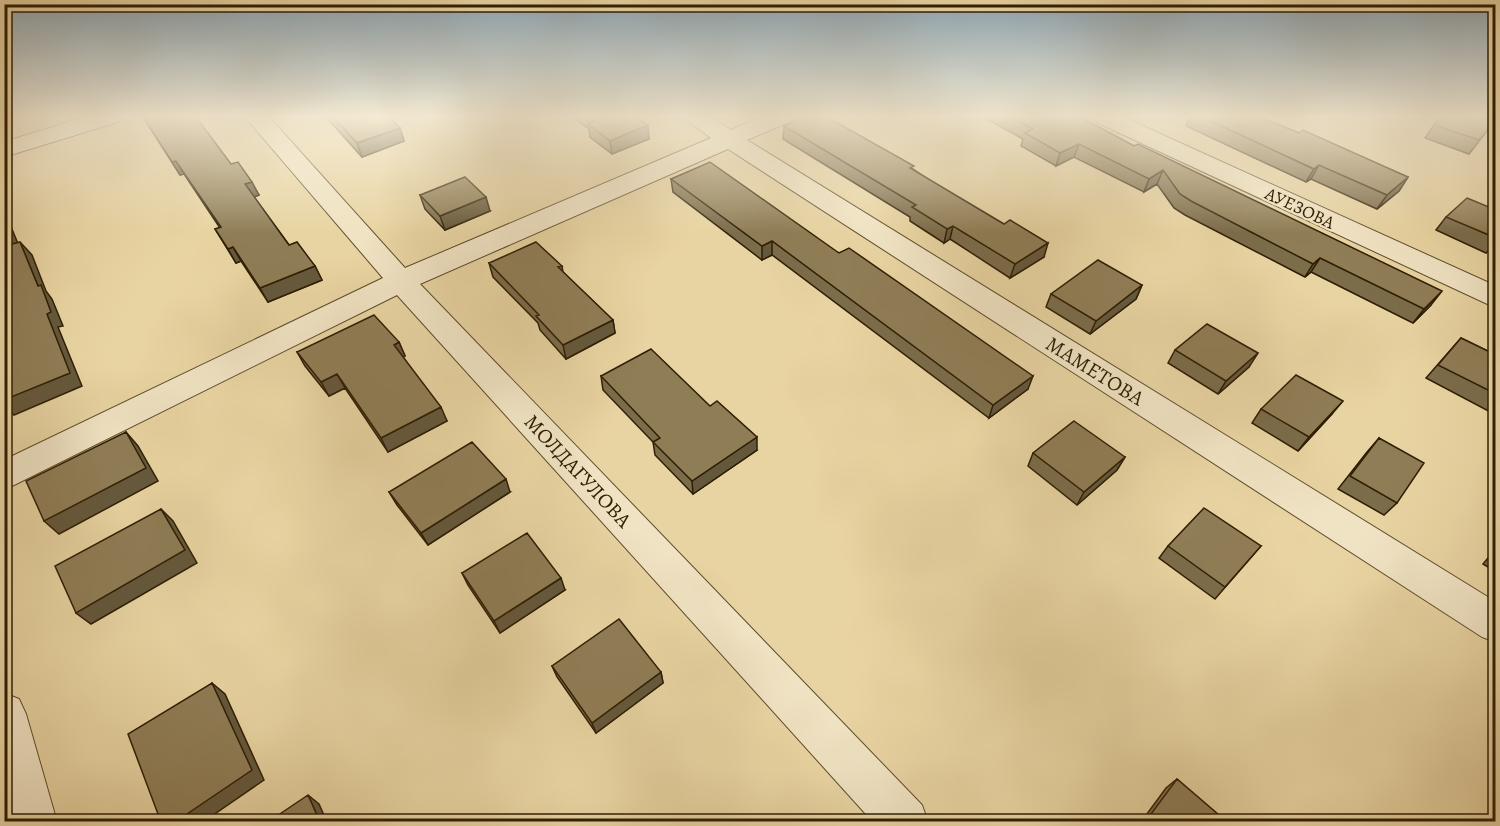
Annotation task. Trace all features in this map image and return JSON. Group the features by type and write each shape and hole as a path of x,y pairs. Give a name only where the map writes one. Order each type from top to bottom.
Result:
{"street":[{"name":"МОЛДАГУЛОВА","path":"290,156 401,282 905,822"},
{"path":"4,476 401,282 696,156"},
{"name":"МАМЕТОВА","path":"753,156 1496,624"},
{"name":"АУЕЗОВА","path":"1187,156 1496,298"},
{"path":"4,714 34,822"}],"building":[{"path":"168,156 225,156 231,164 238,162 252,182 245,184 289,245 297,242 315,266 260,288 233,247 228,249 215,229 221,227 176,161 172,162"},
{"path":"833,156 895,156 914,166 910,168 1004,224 1010,220 1048,243 1015,264 953,226 947,229 912,207 916,205"},
{"path":"1102,156 1162,156 1442,291 1424,309 1320,258 1313,264 1191,201 1180,194 1163,170 1149,179"},
{"path":"1285,156 1360,156 1408,177 1387,195 1319,165 1314,169"},
{"path":"710,162 839,253 849,248 1033,376 993,405 772,241 762,246 671,179"},
{"path":"465,177 486,197 440,216 420,195"},
{"path":"1467,198 1496,210 1496,238 1446,217"},
{"path":"4,224 12,244 20,242 38,286 41,285 51,312 47,314 70,373 4,400"},
{"path":"536,242 562,266 558,267 613,320 563,345 536,316 539,315 489,263"},
{"path":"1098,260 1142,285 1096,321 1051,294"},
{"path":"374,315 399,342 394,345 441,407 381,438 337,374 321,382 297,352"},
{"path":"1207,324 1258,353 1226,381 1175,350"},
{"path":"1461,338 1496,355 1496,394 1438,365"},
{"path":"651,349 710,406 717,401 757,437 692,481 653,442 660,438 601,376"},
{"path":"1296,375 1343,401 1309,437 1261,409"},
{"path":"1074,421 1125,457 1084,492 1033,453"},
{"path":"126,432 146,468 44,521 26,481"},
{"path":"1379,438 1424,463 1397,503 1350,476"},
{"path":"472,442 506,479 421,533 389,492"},
{"path":"1204,508 1261,546 1225,587 1168,546"},
{"path":"161,509 185,550 76,613 55,566"},
{"path":"527,533 561,578 494,621 462,573"},
{"path":"619,619 661,672 592,723 552,666"},
{"path":"212,683 252,770 175,822 161,822 128,734"},
{"path":"1177,779 1227,822 1145,822"},
{"path":"308,795 320,822 268,822"}]}
